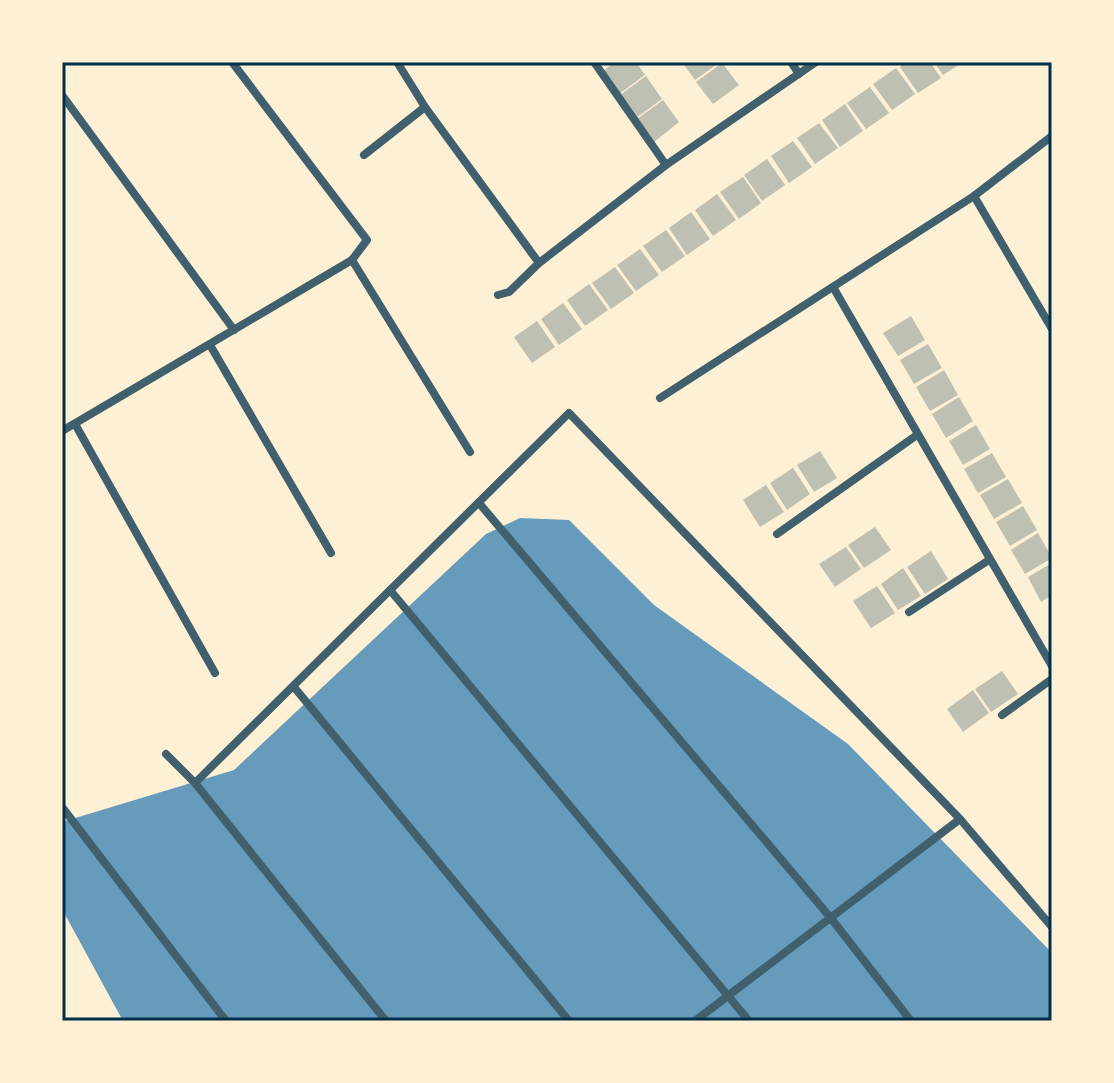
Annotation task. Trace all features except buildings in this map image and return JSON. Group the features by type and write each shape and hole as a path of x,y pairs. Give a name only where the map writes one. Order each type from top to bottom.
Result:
{"street":[{"path":"62,431 352,260 367,240 232,62"},
{"path":"397,62 425,107 539,263"},
{"path":"594,62 666,165"},
{"path":"791,62 799,74"},
{"path":"498,295 509,292 539,263 666,165 816,62"},
{"path":"62,95 234,330"},
{"path":"364,155 425,107"},
{"path":"660,398 974,196 1052,136"},
{"path":"974,196 1052,329"},
{"path":"352,260 470,452"},
{"path":"833,287 1052,666"},
{"path":"210,345 331,553"},
{"path":"195,783 569,413 960,819 1052,927"},
{"path":"75,424 215,673"},
{"path":"777,534 917,435"},
{"path":"479,503 830,917 911,1021"},
{"path":"909,612 989,560"},
{"path":"390,590 749,1021"},
{"path":"1002,715 1052,679"},
{"path":"294,687 569,1021"},
{"path":"166,754 195,783 386,1021"},
{"path":"62,807 226,1021"},
{"path":"695,1021 960,819"}],"water":[{"path":"520,518 569,520 654,605 848,744 1052,953 1052,1021 123,1021 62,909 62,822 234,770 486,534"}]}
